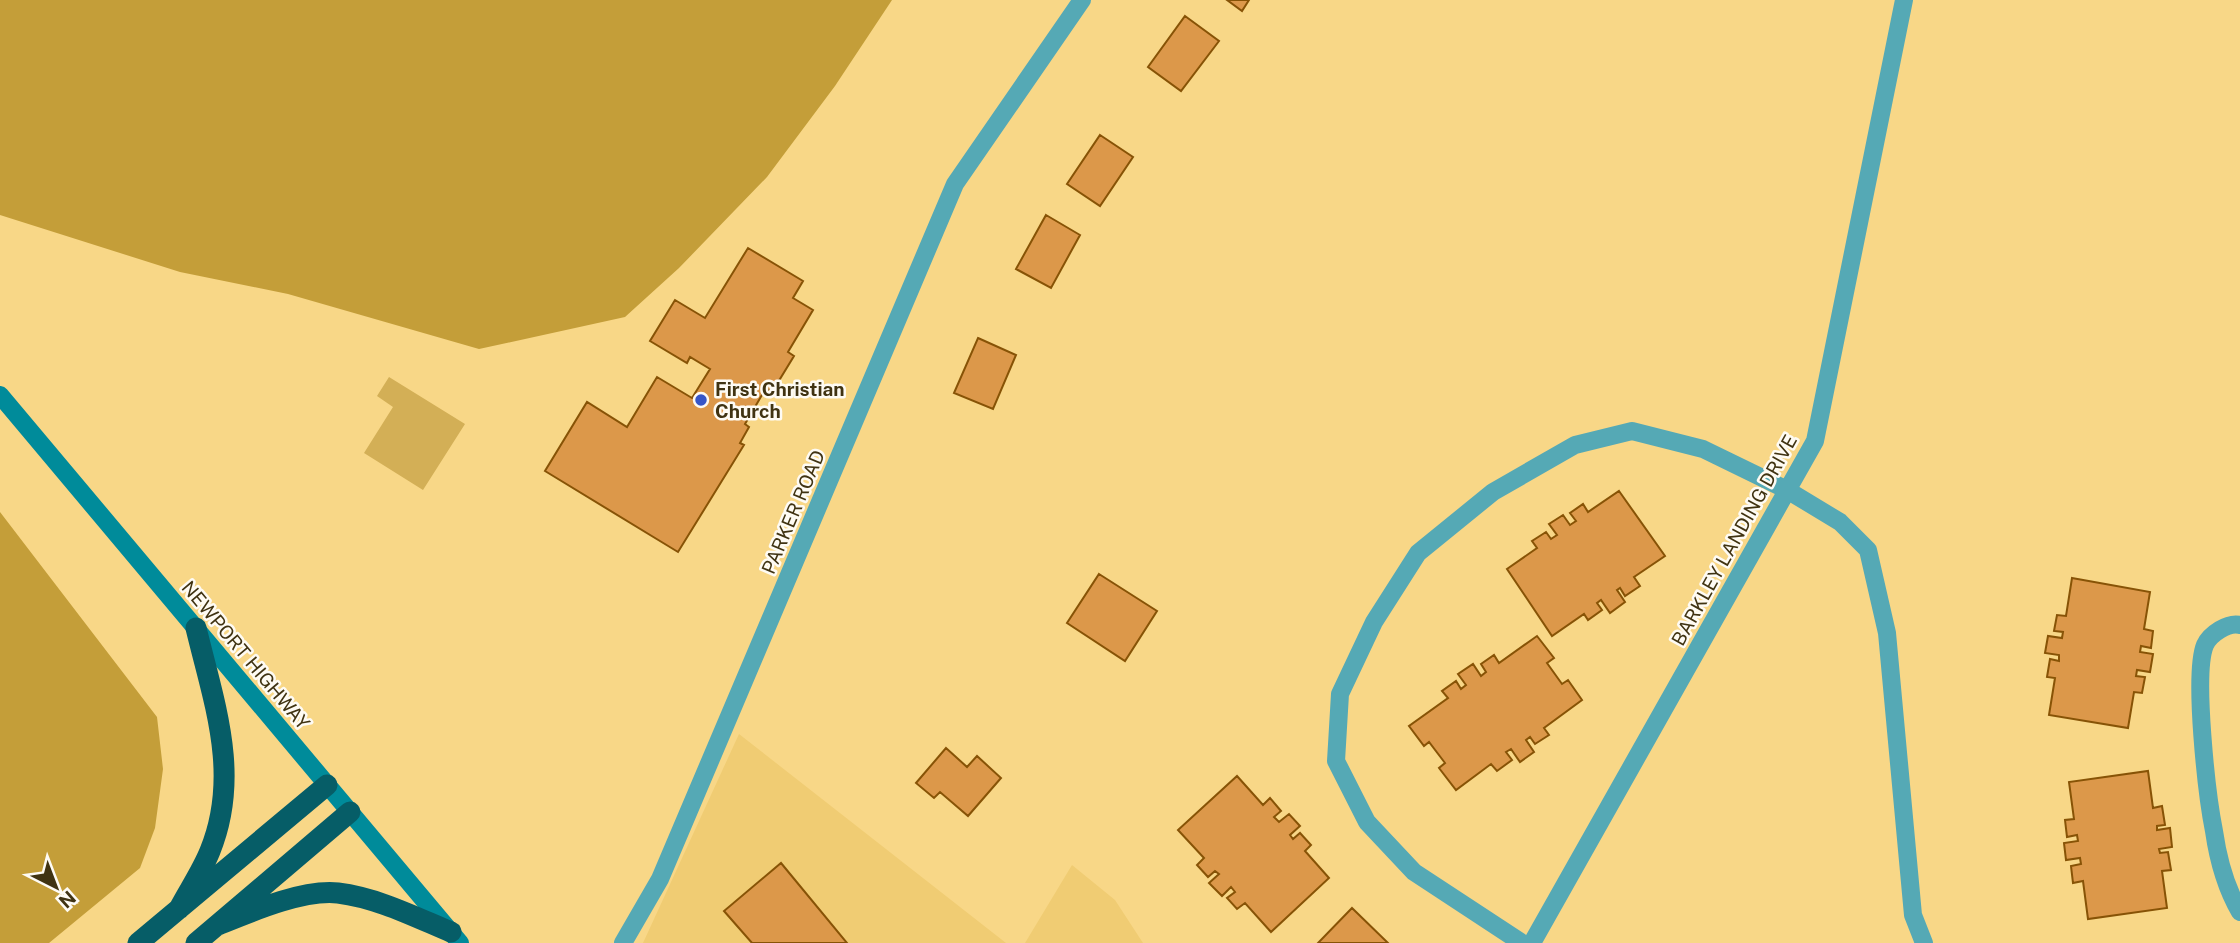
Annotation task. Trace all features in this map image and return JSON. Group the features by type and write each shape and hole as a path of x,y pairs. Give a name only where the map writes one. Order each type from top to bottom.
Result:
{"highway":[{"path":"179,909 210,851 222,805 225,745 196,628"},
{"path":"138,943 327,785"},
{"path":"196,943 350,812"},
{"path":"218,925 277,902 335,893 380,902 456,938"}],"main road":[{"name":"NEWPORT HIGHWAY","path":"0,395 456,938"}],"street":[{"name":"PARKER ROAD","path":"623,943 660,879 955,184 1082,0"},
{"name":"BARKLEY LANDING DRIVE","path":"1532,943 1815,441 1904,0"},
{"path":"1522,943 1414,872 1367,822 1336,761 1340,694 1374,622 1418,553 1493,492 1575,445 1632,431 1703,449 1787,490 1840,522 1868,550 1887,634 1913,915 1924,943"},
{"path":"2240,625 2221,629 2206,643 2199,677 2214,832 2232,867 2230,894 2240,912"}],"shaded area":[{"path":"0,0 892,0 835,86 767,177 679,268 625,317 479,349 288,294 180,272 0,215"},
{"path":"389,377 465,424 423,490 364,453 393,407 377,396"},
{"path":"0,512 157,717 163,769 155,828 140,868 49,943 0,943"},
{"path":"739,734 1006,943 643,943"},
{"path":"1072,865 1115,900 1143,943 1025,943"}],"building":[{"path":"1227,0 1249,0 1242,11"},
{"path":"1185,16 1219,41 1181,91 1148,67"},
{"path":"1100,135 1133,157 1100,206 1067,184"},
{"path":"1046,215 1080,235 1051,288 1016,269"},
{"name":"First Christian Church","path":"748,248 803,281 793,298 813,310 788,352 794,356 772,392 766,388 745,424 749,427 740,443 744,445 678,552 545,471 587,402 627,427 657,377 692,398 710,369 690,357 687,363 650,341 675,300 705,318"},
{"path":"978,338 1016,355 993,409 954,393"},
{"path":"1619,491 1665,556 1634,577 1640,586 1625,596 1620,588 1617,590 1625,602 1610,613 1601,600 1597,603 1602,610 1588,620 1584,614 1552,636 1507,569 1537,548 1532,541 1546,532 1551,539 1557,535 1549,524 1563,515 1570,525 1576,521 1570,513 1583,504 1588,512"},
{"path":"1099,574 1157,611 1125,661 1067,623"},
{"path":"2072,578 2150,592 2144,629 2153,631 2151,648 2141,646 2140,652 2153,654 2150,672 2137,670 2136,676 2145,677 2142,693 2134,692 2128,728 2049,715 2055,678 2047,677 2050,659 2059,661 2059,655 2045,653 2048,636 2062,638 2063,632 2054,631 2057,615 2066,616"},
{"path":"1537,636 1554,658 1547,663 1562,684 1568,680 1582,700 1544,728 1549,735 1535,744 1530,737 1526,740 1534,752 1520,762 1511,749 1506,752 1512,760 1497,771 1491,764 1456,790 1439,768 1445,763 1429,742 1424,746 1409,726 1448,698 1442,691 1456,681 1461,689 1466,685 1458,674 1473,664 1481,676 1486,672 1481,664 1494,655 1499,663"},
{"path":"946,748 967,767 977,756 1001,778 968,816 940,792 934,798 916,783"},
{"path":"2148,771 2153,808 2162,806 2165,825 2157,826 2157,830 2170,828 2172,847 2159,849 2160,853 2168,852 2171,870 2162,871 2167,908 2088,919 2083,881 2073,883 2071,866 2081,864 2080,858 2066,860 2064,843 2078,841 2077,835 2067,837 2065,820 2074,819 2069,782"},
{"path":"1237,776 1263,805 1270,798 1281,811 1274,817 1279,822 1289,814 1300,826 1290,835 1293,839 1300,833 1311,845 1305,851 1329,878 1271,932 1245,903 1237,909 1227,898 1235,892 1231,887 1222,896 1209,883 1219,874 1215,871 1208,877 1197,865 1204,858 1178,830"},
{"path":"781,863 847,943 752,943 724,911"},
{"path":"1352,908 1388,943 1318,943"}],"place":[{"name":"First Christian Church","path":"701,400"}]}
